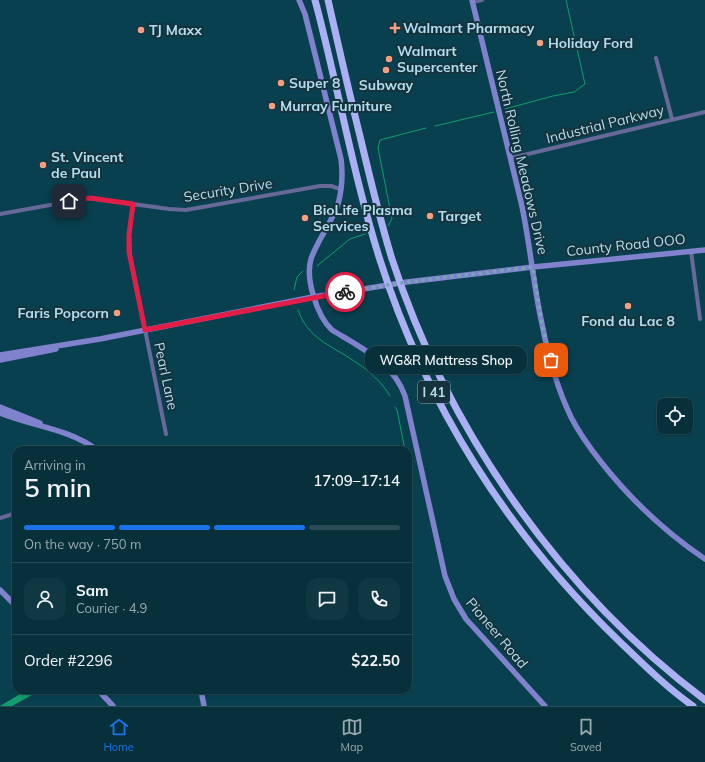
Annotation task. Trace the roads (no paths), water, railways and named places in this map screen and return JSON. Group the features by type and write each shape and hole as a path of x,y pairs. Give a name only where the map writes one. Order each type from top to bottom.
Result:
{"highway":[{"name":"I 41","path":"314,0 324,34 356,170 380,261 419,360 461,443 483,479 519,529 569,590 629,651 693,706"},
{"name":"I 41","path":"328,0 372,187 392,258 409,305 445,387 472,437 517,506 578,582 637,642 705,700"},
{"path":"332,0 339,49"}],"main road":[{"name":"Pioneer Road","path":"300,0 305,14 341,159 342,177 337,207 330,224 311,259 309,268 313,297 326,324 332,330 375,356 392,372 400,383 405,396 445,576 456,603 471,625 545,706"},
{"name":"North Rolling Meadows Drive","path":"472,1 511,158 526,227 542,324 551,360 564,401 586,443 611,475 640,507 668,532 705,559"},
{"name":"County Road OOO","path":"80,342 313,297 407,282 533,267 705,250"},
{"path":"0,355 80,342"},
{"path":"0,360 54,350 80,342"},
{"path":"0,407 56,431"},
{"path":"0,414 79,438 91,446"},
{"path":"0,590 12,602"},
{"path":"102,694 113,706"},
{"path":"202,694 204,706"}],"street":[{"path":"472,1 482,0"},
{"path":"656,58 672,119"},
{"name":"Industrial Parkway","path":"511,158 705,112"},
{"name":"Security Drive","path":"0,214 90,198 186,210 317,186 330,186 340,189"},
{"name":"Pearl Lane","path":"133,204 129,235 129,252 166,434"},
{"path":"691,251 700,318"},
{"path":"0,518 12,514"}],"waterway":[{"path":"505,109 574,92 585,84 566,0"},
{"path":"435,126 494,112"},
{"path":"388,226 392,219 378,148 380,140 426,128"},
{"path":"317,266 350,239 365,234"},
{"path":"294,290 297,277 303,271"},
{"path":"298,310 302,320 314,335 369,372 379,381 390,396"},
{"path":"395,407 397,410 404,446"}],"place":[{"name":"Walmart Pharmacy","path":"395,28"},
{"name":"TJ Maxx","path":"141,30"},
{"name":"Holiday Ford","path":"540,43"},
{"name":"Walmart Supercenter","path":"389,59"},
{"name":"Subway","path":"386,70"},
{"name":"Super 8","path":"281,83"},
{"name":"Murray Furniture","path":"272,106"},
{"name":"St. Vincent de Paul","path":"43,165"},
{"name":"Target","path":"430,216"},
{"name":"BioLife Plasma Services","path":"305,218"},
{"name":"Fond du Lac 8","path":"628,306"},
{"name":"Faris Popcorn","path":"117,313"},
{"name":"WG&R Mattress Shop","path":"551,360"}]}
